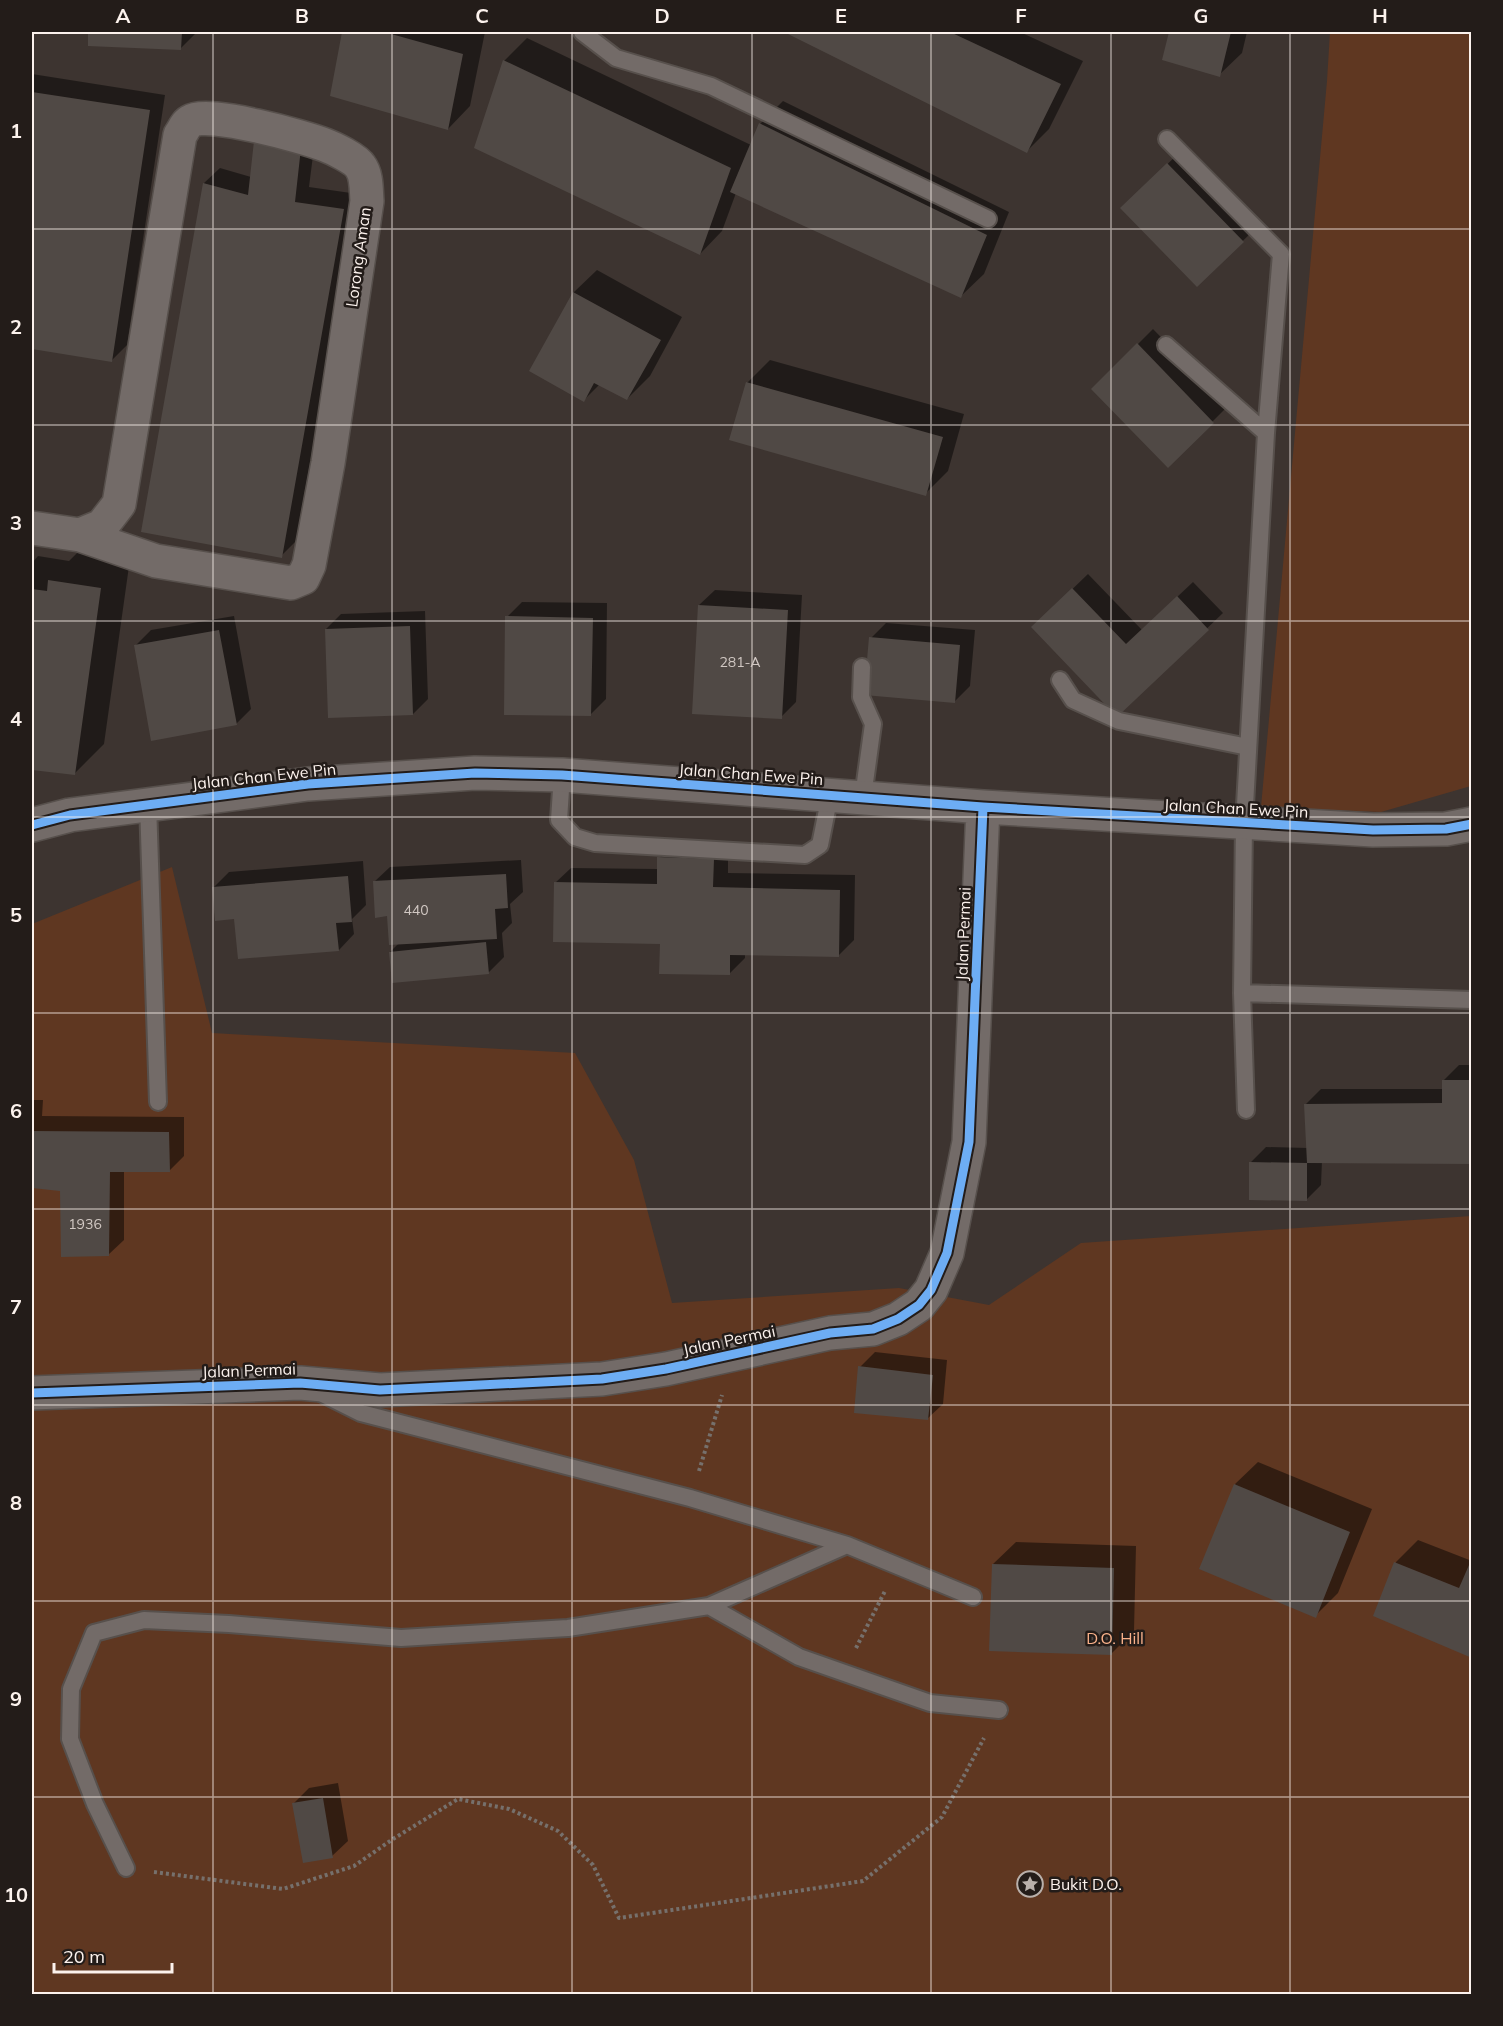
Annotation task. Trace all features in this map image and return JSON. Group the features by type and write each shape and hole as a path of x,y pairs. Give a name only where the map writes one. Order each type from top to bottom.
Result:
{"street":[{"name":"Lorong Aman","path":"197,119 229,120 272,129 326,145 359,163 365,174 367,201 328,463 309,565 303,578 291,583 156,561 80,535 102,526 119,504 180,135 190,121 197,119"},
{"path":"32,528 80,535"},
{"name":"Jalan Chan Ewe Pin","path":"32,825 70,814 308,784 475,773 562,775 1244,824 1372,830 1446,829 1472,824"},
{"name":"Jalan Permai","path":"32,1393 300,1383 380,1390 602,1379 666,1369 830,1333 873,1329 898,1319 919,1305 931,1290 947,1253 969,1142 983,807"}],"lane":[{"path":"582,32 616,58 711,86 988,219"},
{"path":"1167,139 1281,254 1266,433 1244,824 1242,993 1246,1110"},
{"path":"1166,345 1266,433"},
{"path":"862,667 861,697 873,724 863,797"},
{"path":"1060,680 1073,700 1119,721 1248,747"},
{"path":"562,775 559,820 574,837 595,843 805,855 820,845 830,795"},
{"path":"148,804 158,1102"},
{"path":"1242,993 1472,1000"},
{"path":"300,1383 361,1413 690,1498 847,1545 973,1597"},
{"path":"126,1868 95,1804 70,1739 71,1689 94,1633 144,1620 229,1624 401,1638 568,1628 709,1606 847,1545"},
{"path":"709,1606 799,1657 930,1703 999,1710"}],"path":[{"path":"690,1498 734,1354"},
{"path":"844,1672 898,1566"},
{"path":"126,1868 283,1889 354,1866 393,1839 458,1800 509,1809 558,1831 594,1864 620,1918 863,1881 942,1817 999,1710"}],"green space":[{"path":"1330,32 1471,32 1471,786 1381,812 1261,807"},
{"name":"D.O. Hill","path":"172,867 212,1033 575,1053 634,1160 672,1303 899,1288 989,1305 1081,1243 1471,1216 1471,1994 32,1994 32,924"}],"building":[{"path":"88,32 182,32 181,50 88,46"},
{"path":"342,32 384,32 463,54 448,130 330,96"},
{"path":"784,32 950,32 1061,84 1027,153"},
{"path":"1169,32 1231,32 1220,77 1162,60"},
{"path":"503,60 731,168 700,255 474,148"},
{"path":"32,92 150,110 112,362 32,349"},
{"path":"759,123 987,235 961,298 730,192"},
{"path":"255,132 302,139 295,202 344,209 282,558 141,532 203,183 248,195"},
{"path":"1167,163 1244,242 1197,287 1120,208"},
{"path":"573,292 661,340 627,400 594,383 584,402 529,371"},
{"path":"1137,343 1214,423 1168,468 1091,389"},
{"path":"746,382 943,437 926,496 729,440"},
{"path":"48,580 101,588 75,775 32,770 34,703 32,703 32,589 47,591"},
{"path":"1072,588 1126,644 1177,596 1209,630 1117,717 1031,627"},
{"path":"698,605 788,610 782,719 692,714"},
{"path":"505,616 593,618 591,716 504,715"},
{"path":"410,626 413,715 328,718 325,629"},
{"path":"219,630 237,725 151,741 134,645"},
{"path":"869,637 960,645 955,703 864,695"},
{"path":"657,857 714,859 713,887 840,890 839,957 730,955 730,975 659,974 660,944 553,942 554,882 657,884"},
{"path":"506,874 508,908 495,909 497,939 389,945 387,916 375,918 373,881"},
{"path":"348,876 352,922 336,923 339,951 238,959 234,919 215,921 212,887"},
{"path":"486,942 489,974 392,983 389,952"},
{"path":"1442,1080 1472,1080 1472,1164 1307,1163 1304,1104 1442,1103"},
{"path":"32,1131 169,1132 170,1172 110,1172 109,1256 61,1257 60,1191 32,1188"},
{"path":"1249,1162 1307,1163 1307,1201 1249,1200"},
{"path":"858,1366 933,1375 928,1420 854,1413"},
{"path":"1234,1484 1350,1532 1316,1618 1199,1569"},
{"path":"1394,1562 1459,1588 1469,1565 1472,1566 1472,1658 1373,1616"},
{"path":"992,1564 1114,1568 1112,1655 989,1651"},
{"path":"323,1798 333,1858 303,1863 292,1803"}],"cycle path":[{"path":"32,825 70,815 308,784 475,773 562,775 983,807 1373,830 1446,829 1472,824"},
{"path":"32,1393 300,1383 380,1390 602,1379 666,1369 830,1333 873,1329 898,1319 919,1305 931,1290 947,1253 969,1142 983,807"}],"place":[{"name":"Bukit D.O.","path":"1030,1884"}]}
